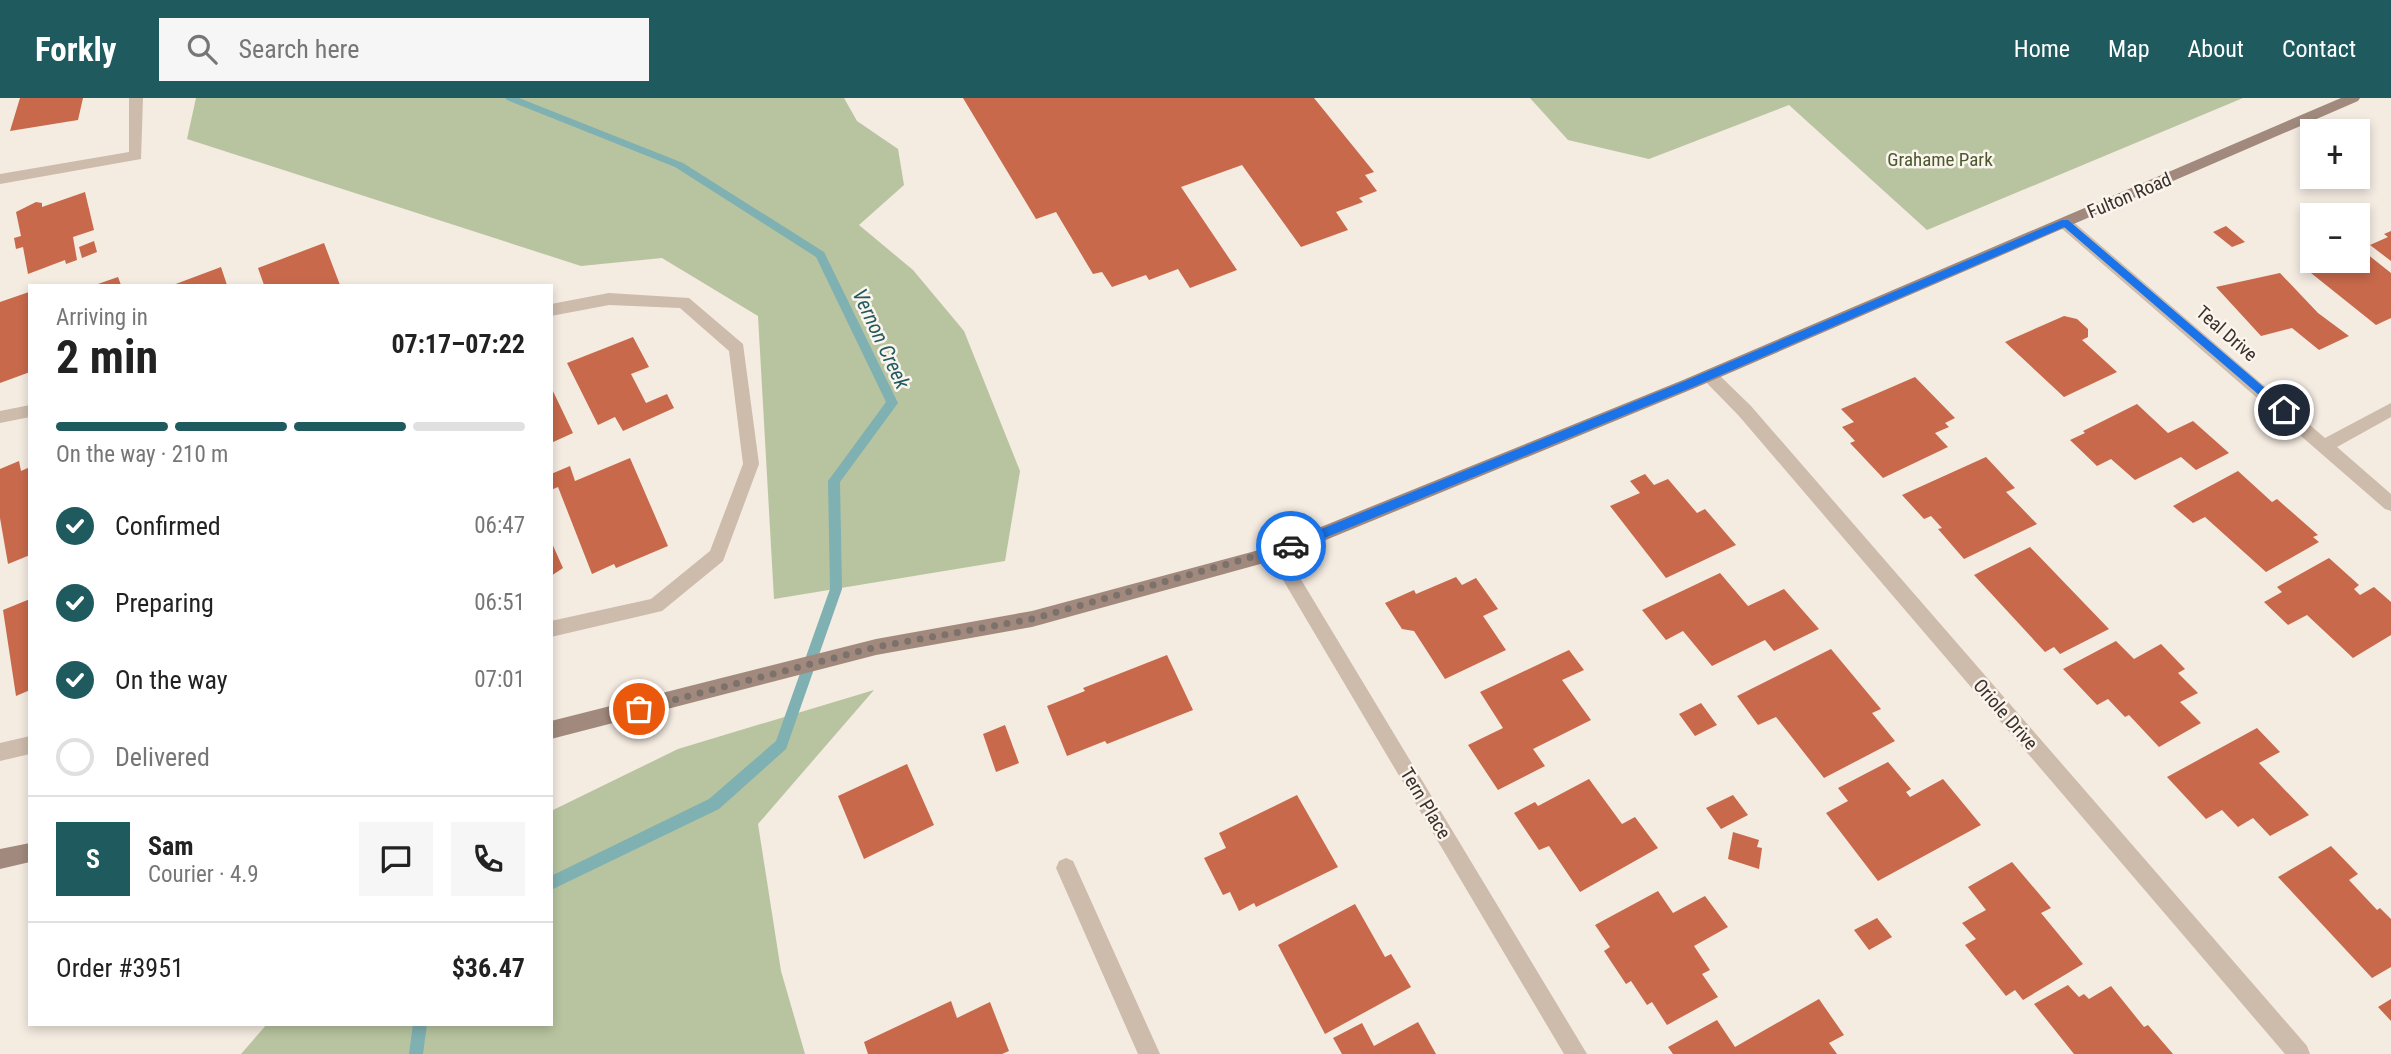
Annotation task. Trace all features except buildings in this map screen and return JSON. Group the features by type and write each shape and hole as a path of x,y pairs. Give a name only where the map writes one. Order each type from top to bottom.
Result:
{"street":[{"path":"0,179 136,156 136,98"},
{"name":"Fulton Road","path":"553,729 876,647 1032,619 1276,553 1709,376 2353,98"},
{"name":"Teal Drive","path":"2065,223 2391,503"},
{"path":"553,310 609,299 684,302 737,348 751,464 717,556 656,606 553,629"},
{"name":"Oriole Drive","path":"1709,376 1751,419 2299,1054"},
{"path":"2325,446 2391,409"},
{"path":"0,417 28,411"},
{"name":"Tern Place","path":"1276,553 1576,1054"},
{"path":"0,752 28,745"},
{"path":"0,859 28,852"},
{"path":"1066,868 1149,1054"}],"green space":[{"path":"196,98 844,98 857,121 898,149 904,185 859,225 913,270 964,331 1020,471 1005,561 774,599 758,316 662,258 581,266 187,139"},
{"name":"Grahame Park","path":"1530,98 2243,98 1927,230 1789,105 1649,159 1568,140"},
{"path":"874,690 758,824 781,971 805,1054 241,1054 265,1026 553,1026 553,810 678,749"}],"waterway":[{"name":"Vernon Creek","path":"510,98 679,165 820,255 892,403 834,481 836,589 781,745 714,804 553,882"},
{"name":"Vernon Creek","path":"416,1054 420,1026"}],"way so far":[{"path":"639,709 876,647 1032,619 1276,553 1291,546"}],"route":[{"path":"1291,546 1689,384 2065,223 2141,285 2284,410"}]}
